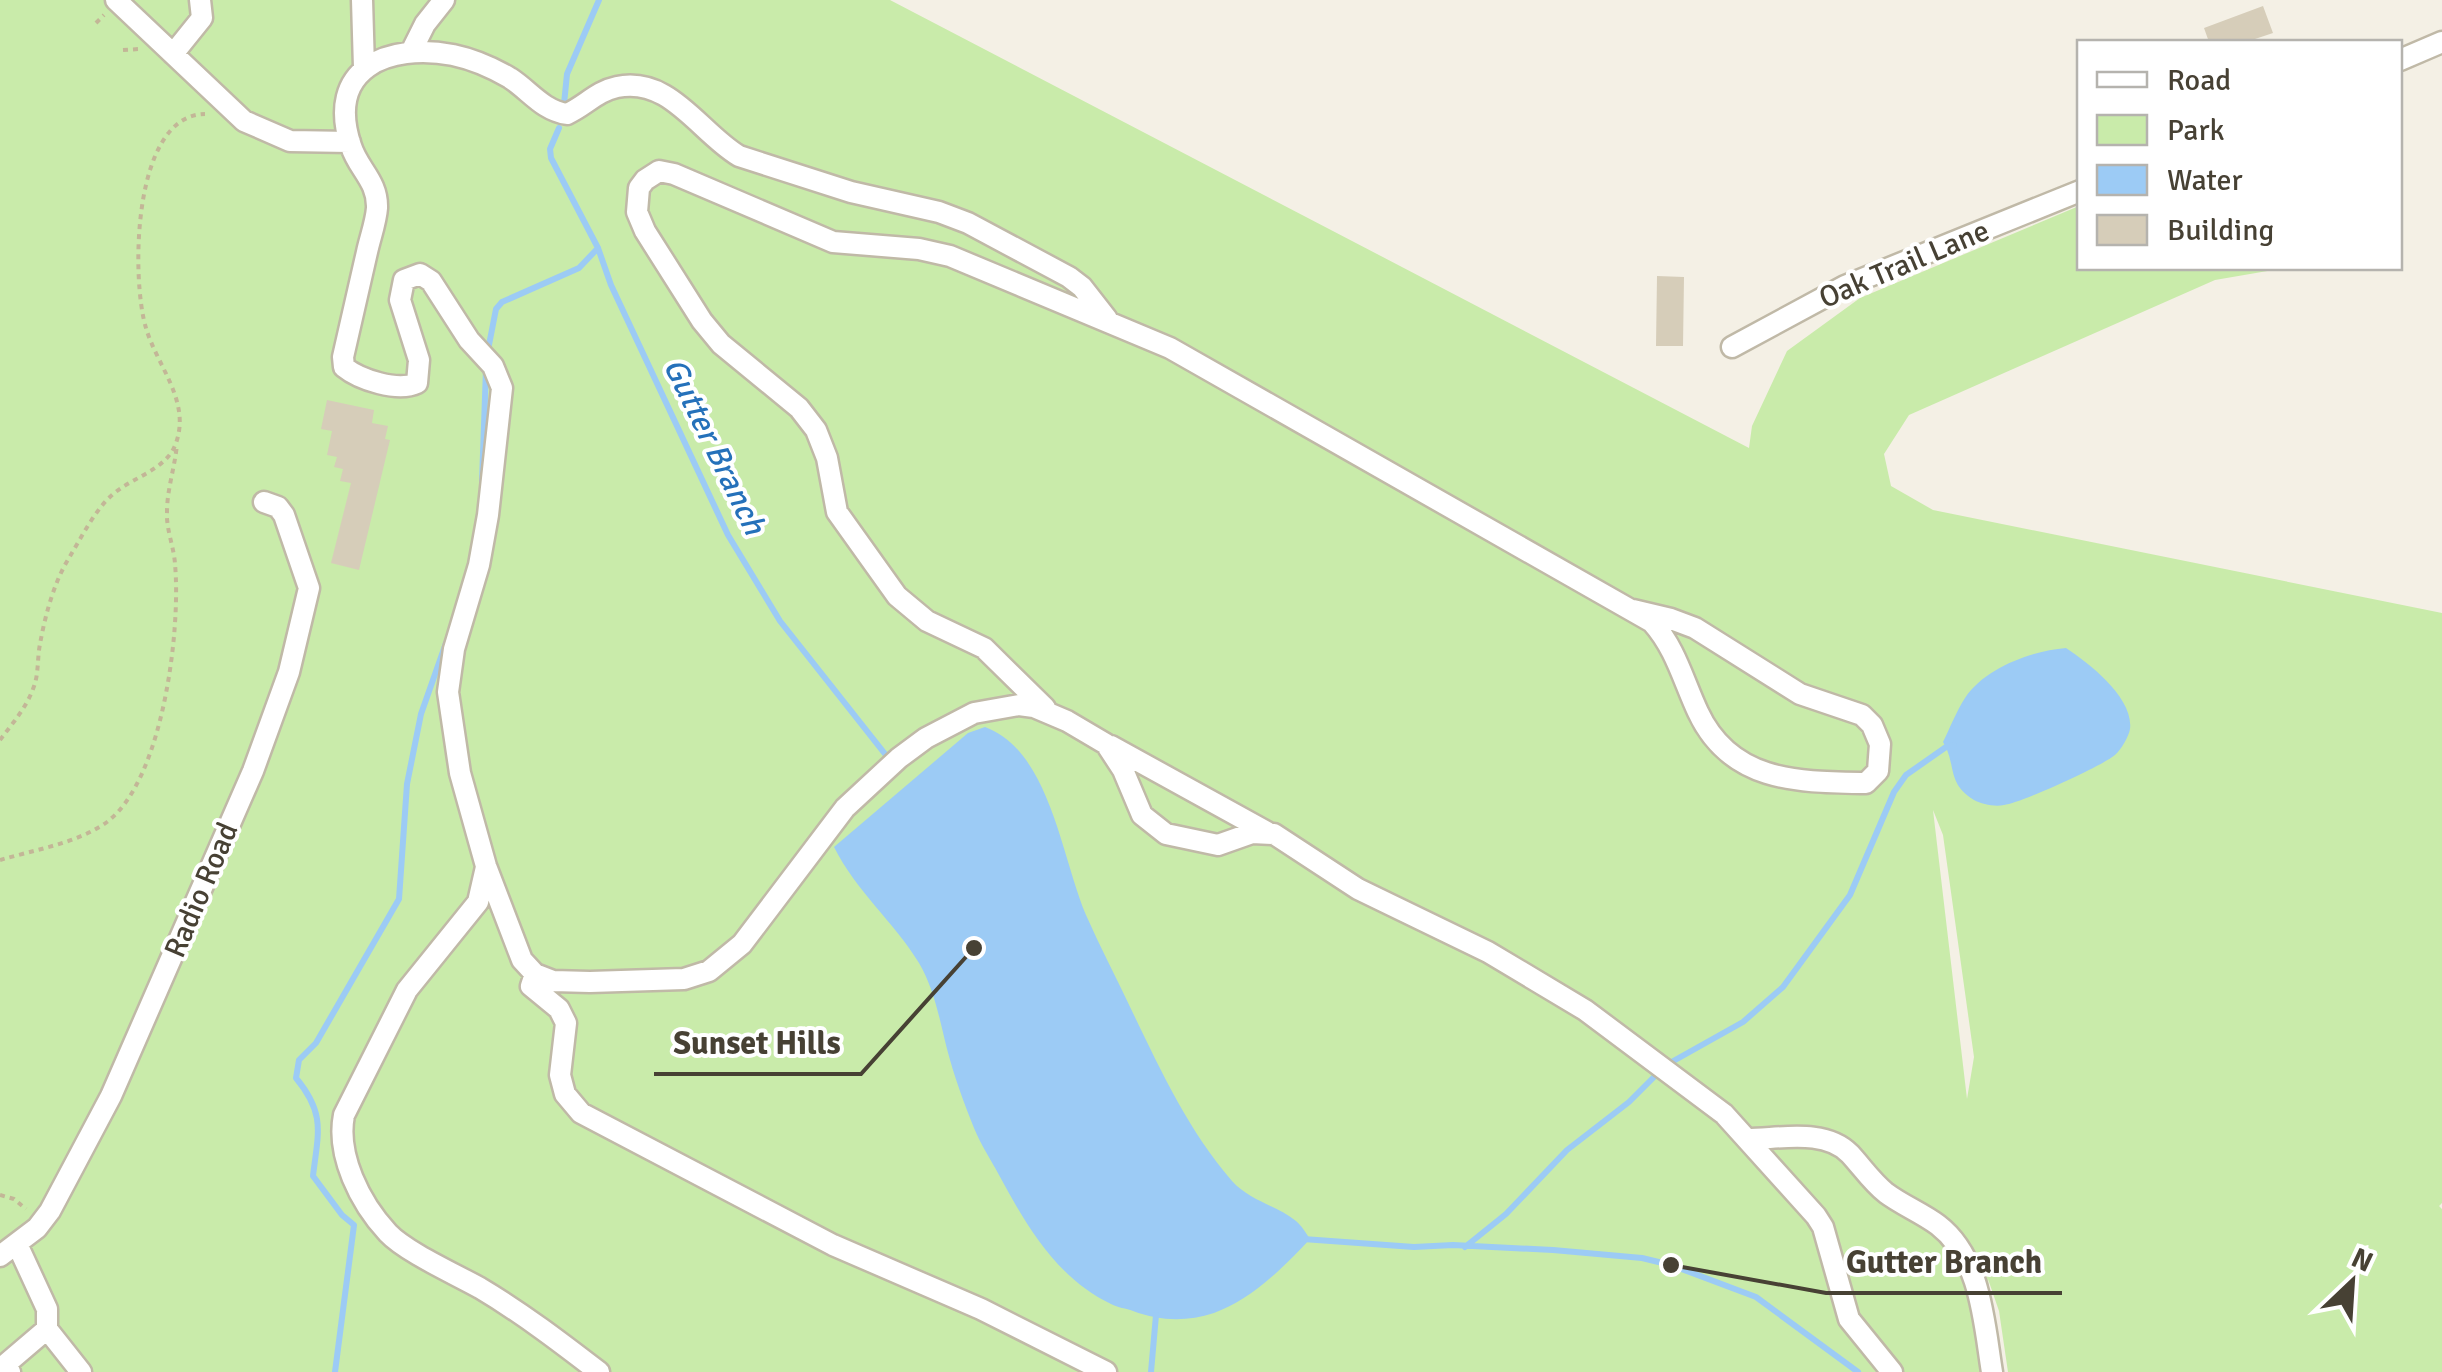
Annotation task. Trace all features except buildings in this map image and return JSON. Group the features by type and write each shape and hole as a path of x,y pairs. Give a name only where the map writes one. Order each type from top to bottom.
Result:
{"street":[{"path":"116,0 244,121 290,141 350,142"},
{"path":"173,54 202,18 200,0"},
{"path":"362,0 364,68"},
{"path":"411,52 444,0"},
{"path":"2402,59 2442,42"},
{"path":"1107,319 1068,276 968,222 852,192 739,156 674,100 654,90 618,87 601,92 567,114 552,111 510,78 457,56 411,52 364,68 349,86 347,132 359,164 372,179 377,209 344,366 362,377 400,387 417,383 420,360 400,300 404,280 420,274 431,282 469,340 494,366 502,388 488,515 454,649 448,692 460,773 486,866 522,960 535,974 553,981 684,979 709,972 742,944 845,808 926,738 974,713 999,707 1019,705 1050,713 1267,832 1358,889 1488,952 1584,1010 1688,1084 1724,1114 1816,1216 1849,1318 1892,1372"},
{"path":"1050,713 984,648 926,621 897,596 837,512 827,458 816,430 799,408 721,344 645,231 637,212 639,188 651,174 674,174 833,242 919,249 950,256 1170,348 1652,622 1667,639 1708,730 1744,763 1768,775 1807,782 1866,783 1878,771 1880,744 1862,714 1800,694 1695,628 1672,618 1633,610"},
{"name":"Oak Trail Lane","path":"1732,347 1845,286 2077,192"},
{"name":"Radio Road","path":"9,1250 42,1222 111,1096 252,771 289,672 309,588 284,515 278,507 264,502"},
{"path":"1106,744 1123,770 1142,815 1166,834 1218,846 1252,832 1267,832"},
{"path":"486,866 478,902 399,1004 344,1115 340,1134 349,1170 390,1236 525,1316 599,1372"},
{"path":"535,974 530,986 558,1009 566,1023 560,1075 564,1094 580,1113 834,1245 982,1309 1106,1372"},
{"path":"1747,1140 1812,1138 1837,1143 1885,1192 1951,1236 1964,1254 1980,1300 1992,1372"},
{"path":"9,1250 47,1309 47,1329 81,1372"},
{"path":"10,1372 6,1364 47,1329"}],"path":[{"path":"0,860 104,825 119,812 137,783 160,720 174,656 176,566 166,514 180,420 172,386 146,329 138,274 148,174 169,130 180,122 198,114 244,121"},
{"path":"0,740 35,685 40,642 57,583 71,554 104,503 162,462 177,442"},
{"path":"0,1195 14,1199 42,1222"}],"green space":[{"path":"0,0 890,0 1749,448 1752,426 1787,351 1860,298 2077,207 2077,270 2273,270 2215,280 1909,415 1884,454 1891,486 1933,510 2442,613 2442,1372 2008,1372 1999,1311 1988,1279 1999,1372 0,1372","holes":["1933,810 1943,835 1974,1057 1967,1099"]}],"water":[{"path":"2066,648 2097,672 2125,705 2130,729 2124,743 2107,760 2027,798 2000,806 1974,800 1959,787 1943,742 1962,703 1974,687 1997,670 2024,657"},
{"path":"985,727 1007,740 1025,758 1039,781 1086,915 1189,1121 1232,1181 1296,1221 1310,1239 1254,1291 1214,1313 1163,1318 1114,1305 1075,1280 1045,1249 974,1128 924,973 834,847 968,733"}],"waterway":[{"name":"Gutter Branch","path":"564,104 567,74 599,0"},
{"name":"Gutter Branch","path":"559,128 550,149 551,158 598,248 611,285 728,535 780,621 889,759"},
{"path":"488,350 496,309 502,302 579,268 598,248"},
{"path":"482,481 486,369"},
{"path":"335,1372 354,1225 313,1176 318,1124 312,1102 296,1078 299,1060 316,1043 399,899 407,784 421,714 446,643"},
{"path":"1668,1064 1743,1022 1783,987 1850,895 1894,792 1906,775 1954,745"},
{"path":"1465,1247 1506,1214 1567,1150 1629,1102 1658,1073"},
{"name":"Gutter Branch","path":"1303,1239 1414,1247 1553,1250 1642,1258 1756,1297 1858,1372"},
{"path":"1151,1372 1156,1315"}],"place":[{"name":"Sunset Hills","path":"974,948"},
{"name":"Gutter Branch","path":"1671,1265"}]}
